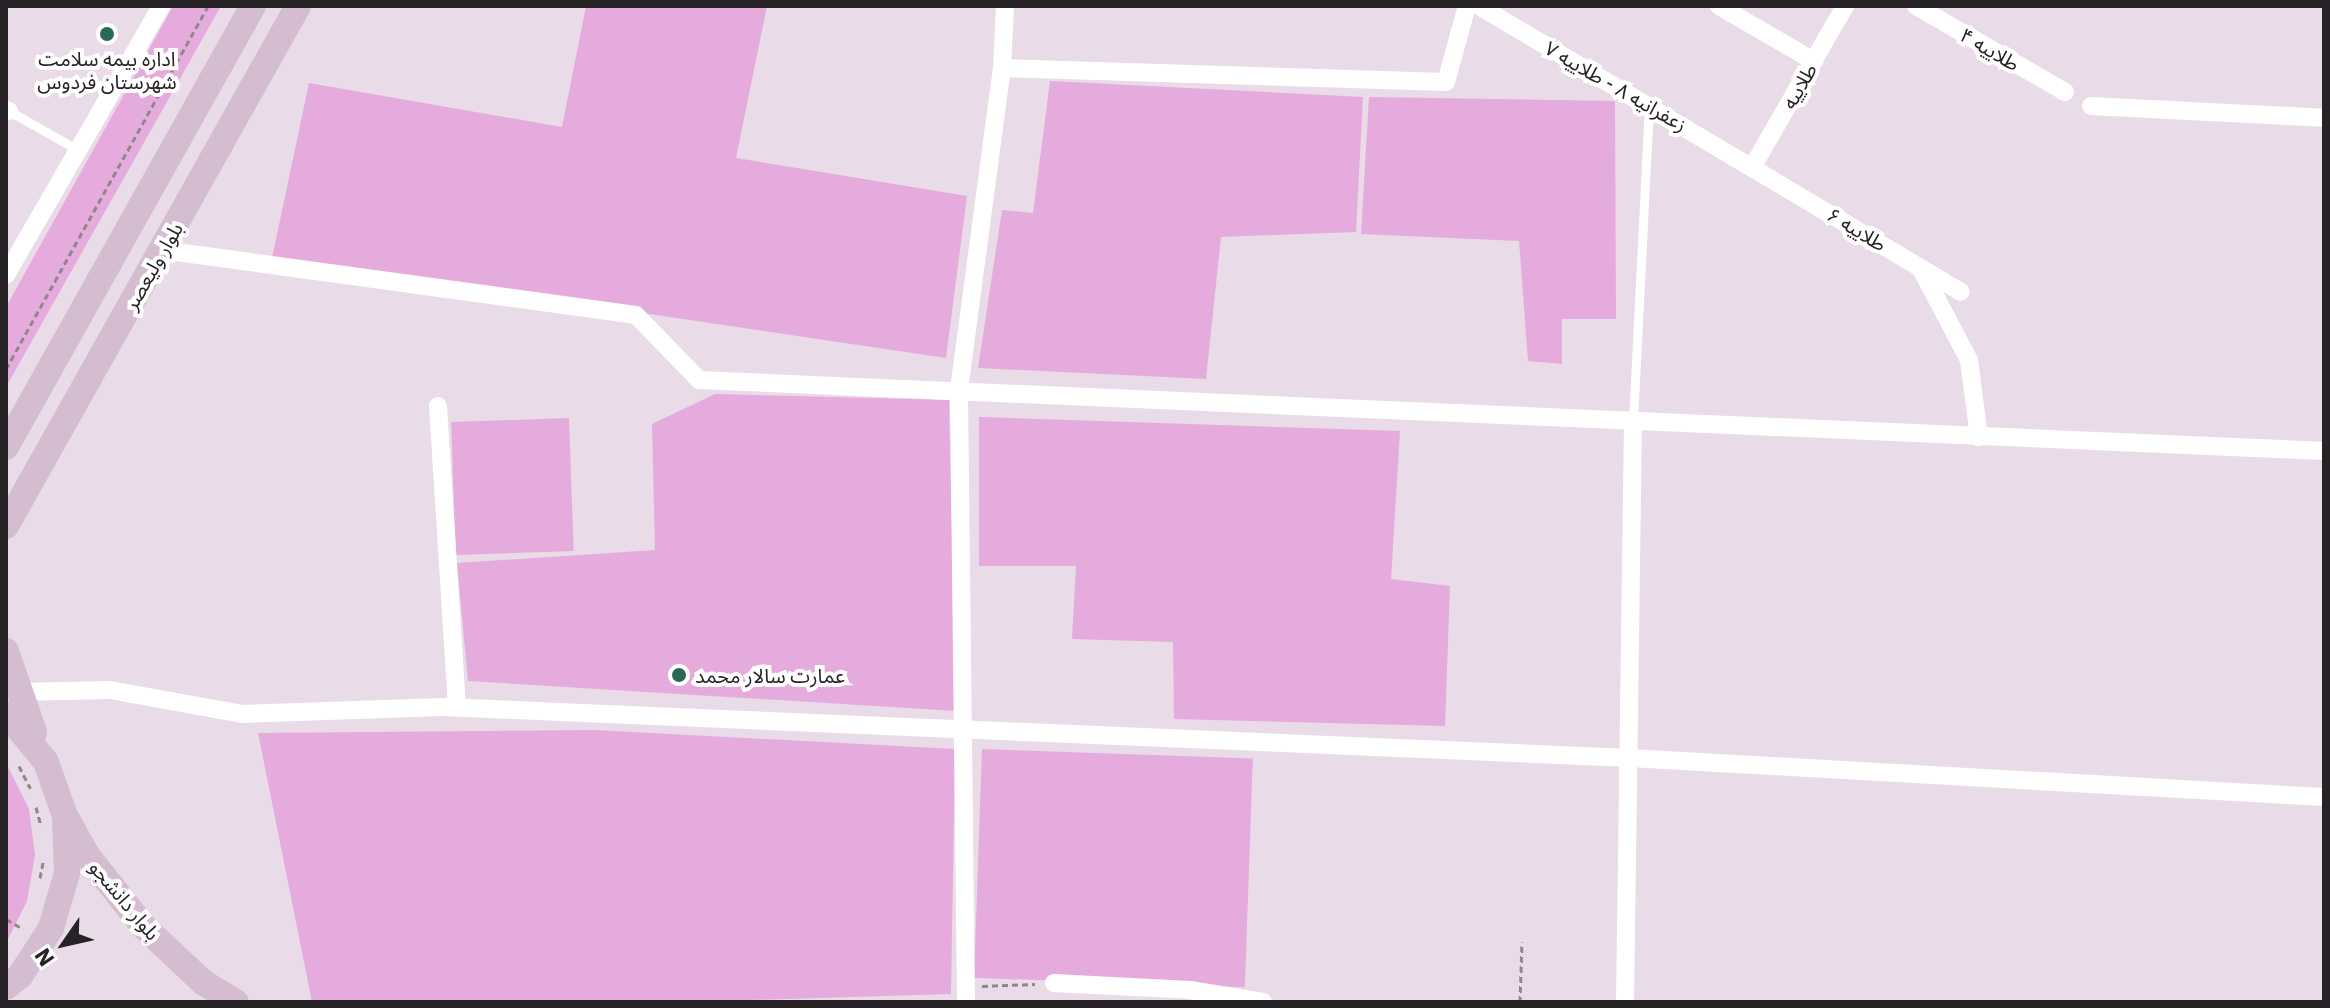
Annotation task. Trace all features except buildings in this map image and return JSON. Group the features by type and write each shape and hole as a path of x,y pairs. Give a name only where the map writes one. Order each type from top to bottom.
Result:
{"main road":[{"name":"بلوار ولیعصر","path":"6,447 253,6"},
{"name":"بلوار ولیعصر","path":"6,526 298,6"},
{"path":"6,651 12,702 46,762 65,816 67,873 51,928 20,976 6,987"},
{"name":"بلوار دانشجو","path":"65,816 87,855 143,926 204,983 236,1002"}],"street":[{"path":"6,275 161,6"},
{"path":"966,994 959,390 1002,68 1005,6"},
{"path":"1002,68 1446,82 1467,6"},
{"name":"زعفرانیه ۸ - طلاییه ۷","path":"1479,6 1753,166"},
{"path":"1719,6 1814,61"},
{"name":"طلاییه","path":"1753,166 1845,6"},
{"name":"طلاییه ۴","path":"1916,6 2065,92"},
{"path":"2091,106 2324,118"},
{"name":"طلاییه ۶","path":"1753,166 1961,292"},
{"path":"162,250 636,315 699,380 2324,451"},
{"path":"1921,268 1969,360 1979,437"},
{"path":"438,406 457,707"},
{"path":"1625,1002 1633,421"},
{"path":"12,702 110,690 242,714 457,707 1630,758 2324,797"},
{"path":"1054,983 1190,990 1263,1002"}],"lane":[{"path":"1633,421 1649,106"},
{"path":"7,110 78,150"}],"path":[{"path":"6,369 208,6"},
{"path":"12,757 33,796 42,829"},
{"path":"39,886 42,852"},
{"path":"15,941 28,918"},
{"path":"6,919 23,929"},
{"path":"1520,1002 1522,942"},
{"path":"966,994 1054,983"}],"shaded area":[{"path":"173,6 221,6 6,387 6,307"},
{"path":"586,6 767,6 736,158 967,196 946,358 272,258 309,83 562,127"},
{"path":"1050,81 1363,97 1356,232 1221,237 1206,379 978,368 1002,210 1033,213"},
{"path":"1369,97 1615,101 1616,319 1562,319 1562,364 1528,361 1519,241 1361,234"},
{"path":"715,394 949,400 956,711 468,681 457,563 655,550 652,424"},
{"path":"979,417 1400,431 1391,579 1450,586 1445,726 1174,719 1173,642 1072,639 1076,566 979,566"},
{"path":"569,418 574,551 456,555 451,422"},
{"path":"595,730 955,749 951,994 683,1002 312,1002 258,733"},
{"path":"982,749 1253,758 1245,987 974,978"},
{"path":"6,763 29,809 35,855 27,901 6,943"}],"place":[{"name":"اداره بیمه سلامت شهرستان فردوس","path":"107,34"},
{"name":"عمارت سالار محمد","path":"679,675"}]}
